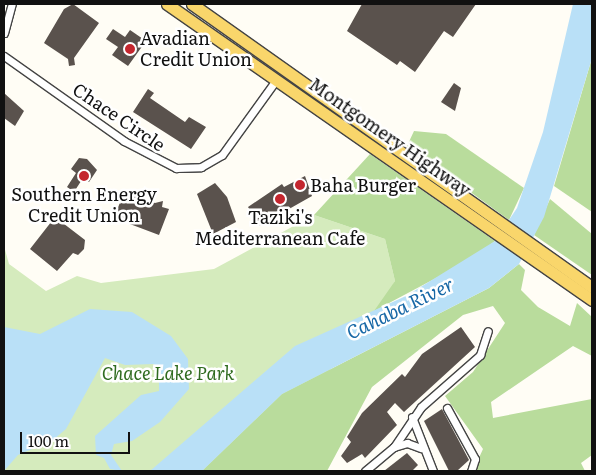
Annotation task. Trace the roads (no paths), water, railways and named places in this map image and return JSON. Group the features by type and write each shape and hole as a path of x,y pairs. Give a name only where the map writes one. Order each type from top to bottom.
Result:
{"main road":[{"name":"Montgomery Highway","path":"167,4 276,80 424,176"},
{"name":"Montgomery Highway","path":"192,4 424,176 553,266 592,300"},
{"name":"Montgomery Highway","path":"553,266 592,287"}],"street":[{"path":"4,33 12,4"},
{"name":"Chace Circle","path":"4,56 124,141 176,168 201,166 222,155 276,80"},
{"path":"365,471 394,447 412,417 480,355 488,331"},
{"path":"447,408 475,458 470,471"},
{"path":"412,417 421,448 433,471"},
{"path":"394,447 407,443 421,448"}],"water":[{"name":"Cahaba River","path":"573,4 592,4 592,58 544,217 519,264 489,288 282,394 202,471 150,471 295,346 406,296 495,241 517,208 543,132"},
{"path":"90,309 132,312 171,336 188,359 189,389 160,422 132,441 114,444 111,455 122,471 110,469 104,458 96,455 95,436 141,395 159,391 159,379 154,364 125,365 105,358 66,429 53,440 18,455 4,471 4,327 40,334"}],"place":[{"name":"Avadian Credit Union","path":"130,49"},
{"name":"Southern Energy Credit Union","path":"84,176"},
{"name":"Baha Burger","path":"300,185"},
{"name":"Taziki's Mediterranean Cafe","path":"280,199"}],"park label":[{"name":"Chace Lake Park","path":"168,373"}]}
